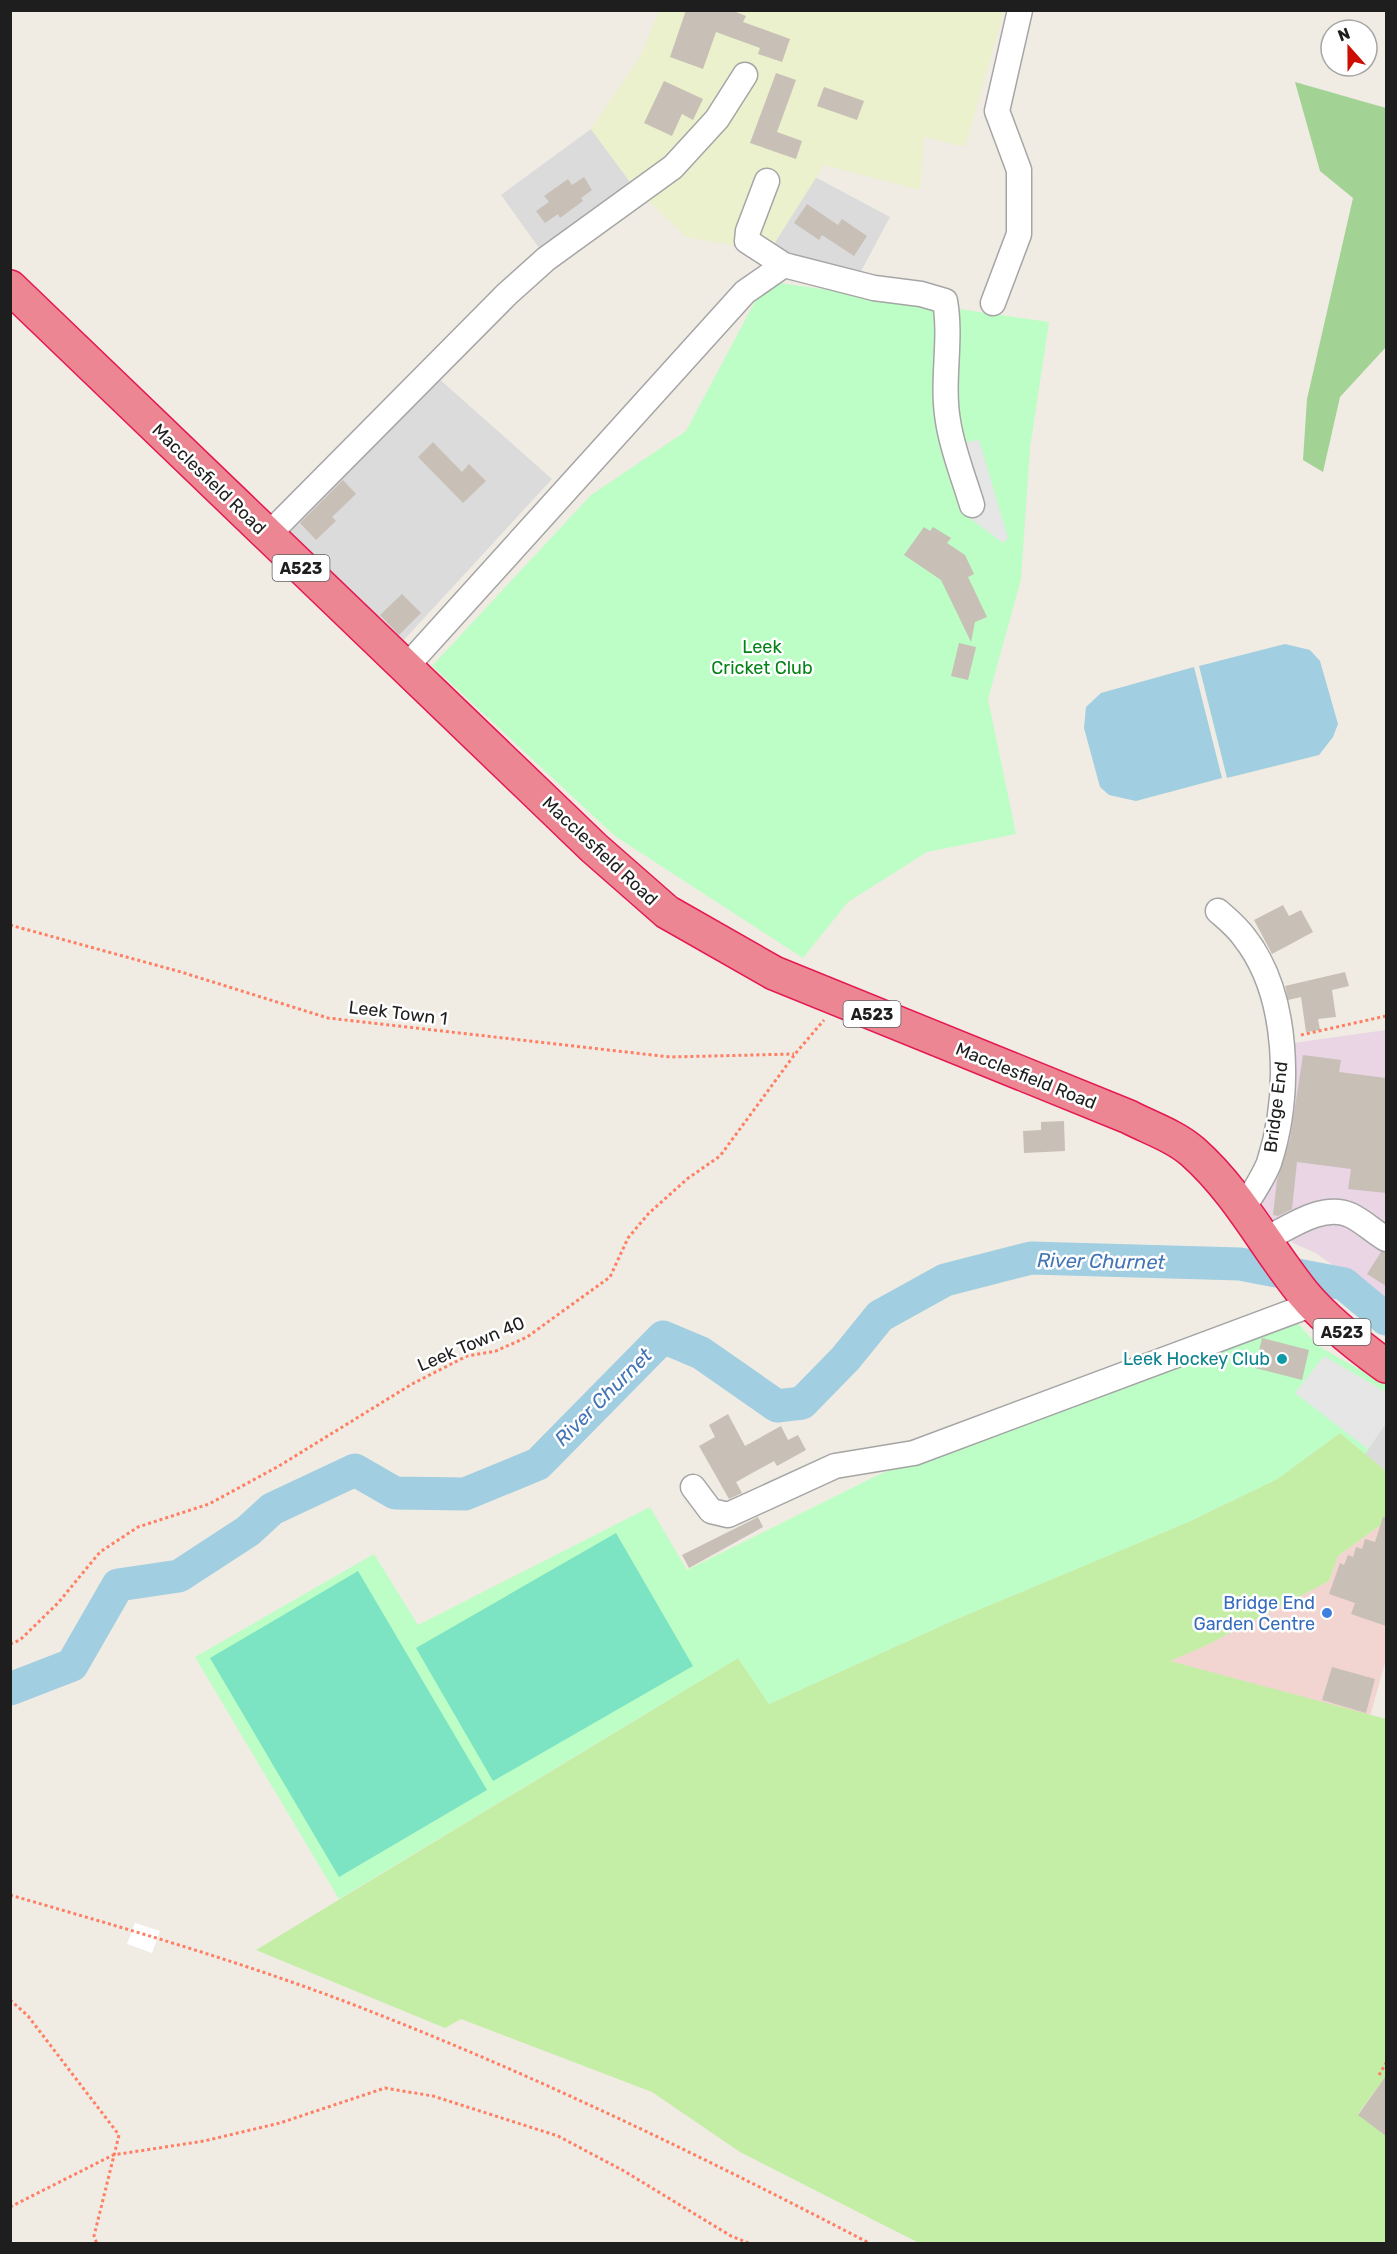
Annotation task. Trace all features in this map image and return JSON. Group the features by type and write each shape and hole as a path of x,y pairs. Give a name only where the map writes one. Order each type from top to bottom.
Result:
{"highway":[{"name":"Macclesfield Road","path":"10,287 594,848 667,912 774,973 1174,1139 1192,1151 1244,1207 1308,1298 1339,1329 1386,1366"}],"street":[{"path":"993,303 1018,234 1019,170 997,111 1020,10"},
{"path":"267,536 507,294 546,259 673,167 717,118 745,75"},
{"path":"767,181 748,231 747,241 784,265 874,288 921,294 945,302 948,318 945,382 948,421 972,505"},
{"path":"407,666 745,292 784,265"},
{"name":"Bridge End","path":"1218,911 1244,937 1259,961 1279,1018 1282,1039 1284,1075 1277,1128 1268,1164 1244,1207"},
{"path":"1269,1244 1310,1216 1332,1213 1349,1215 1386,1239"},
{"path":"693,1487 711,1511 728,1515 835,1466 914,1453 1308,1298"}],"path":[{"name":"Leek Town 1","path":"10,925 181,972 328,1018 670,1057 795,1054"},
{"name":"Leek Town 40","path":"10,1644 20,1640 58,1603 100,1552 138,1527 209,1504 279,1466 412,1384 467,1356 496,1351 527,1337 610,1277 628,1238 649,1213 720,1156 795,1054 840,1002"},
{"path":"1282,1039 1386,1016"},
{"path":"10,1895 132,1931 347,2002 536,2079 699,2154 871,2244"},
{"path":"10,2000 28,2016 119,2135 94,2236 97,2244"},
{"path":"1378,2075 1386,2063"},
{"path":"10,2207 113,2155 204,2141 269,2125 384,2088 433,2096 558,2136 634,2177 731,2236 751,2244"}],"shaded area":[{"path":"591,129 633,186 542,252 501,195"},
{"path":"815,177 890,217 859,275 769,252"},
{"path":"437,377 552,479 402,642 285,529"},
{"path":"979,440 1008,538 1003,543 959,510 944,446"},
{"path":"1386,1030 1386,1304 1316,1253 1293,1243 1262,1207 1279,1129 1293,1043"},
{"path":"1324,1356 1386,1392 1386,1423 1368,1449 1295,1393"},
{"path":"1386,1423 1386,1471 1365,1454"},
{"name":"Bridge End Garden Centre","path":"1386,1521 1386,1660 1370,1716 1169,1661 1207,1645 1329,1581 1338,1556"}],"green space":[{"path":"659,11 1004,11 965,147 924,137 920,190 824,165 769,252 686,237 633,186 591,129 641,55"},
{"path":"1295,82 1386,108 1386,347 1340,397 1323,472 1303,460 1307,399 1353,198 1320,171"},
{"name":"Leek Cricket Club","path":"766,281 1049,322 1030,448 1021,579 988,699 1016,834 927,852 848,902 803,958 615,836 432,666 591,495 686,431"},
{"path":"1294,1319 1318,1346 1386,1384 1386,1423 1365,1454 1340,1433 1277,1479 1188,1522 952,1621 769,1704 738,1658 339,1899 195,1657 374,1554 418,1625 650,1507 687,1570 878,1475"},
{"path":"1340,1433 1386,1471 1386,1521 1338,1556 1329,1581 1207,1645 1170,1661 1386,1719 1386,2093 1378,2087 1358,2114 1384,2134 1386,2130 1386,2243 919,2243 740,2152 652,2092 461,2019 445,2028 256,1950 738,1658 769,1704 952,1621 1188,1522 1277,1479"},
{"path":"616,1533 693,1666 493,1781 416,1648"},
{"path":"358,1571 487,1790 339,1877 210,1658"}],"water":[{"path":"1285,644 1310,650 1320,661 1338,724 1333,737 1319,755 1227,778 1199,666"},
{"path":"1194,667 1222,778 1136,801 1109,795 1100,787 1084,728 1086,707 1101,693"}],"pier":[{"path":"135,1923 160,1931 152,1953 127,1944"}],"building":[{"path":"686,10 731,10 746,16 743,22 790,39 782,62 758,54 760,48 716,32 703,69 670,57"},
{"path":"776,73 796,80 777,132 802,141 796,159 750,143"},
{"path":"664,81 703,99 693,120 682,114 672,136 644,123"},
{"path":"824,87 864,101 857,120 817,106"},
{"path":"584,177 592,190 581,198 583,201 560,218 558,214 545,223 536,211 549,202 544,196 568,179 572,185"},
{"path":"807,204 838,225 842,219 867,236 854,256 822,235 819,240 794,223"},
{"path":"433,442 462,472 469,464 486,481 463,503 418,457"},
{"path":"343,480 356,494 332,517 336,521 316,540 300,523"},
{"path":"924,527 930,531 933,527 951,538 947,543 965,555 974,574 968,577 987,617 975,622 971,642 941,580 904,555"},
{"path":"402,594 421,613 399,635 380,615"},
{"path":"959,643 976,647 968,680 951,676"},
{"path":"1283,905 1289,916 1301,910 1313,932 1272,954 1254,920"},
{"path":"1345,972 1349,986 1332,990 1336,1017 1318,1019 1320,1030 1306,1032 1301,997 1288,1000 1285,986"},
{"path":"1303,1055 1341,1060 1339,1072 1386,1078 1386,1193 1348,1189 1351,1169 1297,1162 1292,1209 1278,1216 1273,1215 1277,1180 1290,1139"},
{"path":"1064,1121 1065,1151 1024,1153 1023,1131 1041,1130 1041,1122"},
{"path":"1381,1252 1386,1253 1386,1286 1367,1274"},
{"name":"Leek Hockey Club","path":"1262,1338 1309,1350 1302,1380 1255,1368"},
{"path":"728,1414 745,1446 781,1426 788,1440 798,1435 806,1450 777,1466 774,1461 736,1482 742,1493 729,1499 699,1446 715,1437 709,1425"},
{"path":"758,1517 763,1527 689,1568 682,1555"},
{"path":"1383,1517 1386,1517 1386,1626 1351,1614 1355,1603 1329,1594 1340,1563 1344,1565 1348,1555 1353,1557 1356,1547 1362,1549 1365,1539 1375,1542"},
{"path":"1332,1667 1375,1679 1366,1713 1322,1700"},
{"path":"1386,2076 1386,2136 1358,2115"}],"waterway":[{"name":"River Churnet","path":"10,1689 72,1665 118,1585 179,1576 248,1531 272,1509 355,1470 395,1493 465,1494 538,1464 663,1337 701,1353 777,1406 802,1403 845,1359 880,1316 945,1280 1031,1258 1240,1264 1344,1284 1386,1319"}],"place":[{"name":"Leek Hockey Club","path":"1282,1359"},
{"name":"Bridge End Garden Centre","path":"1327,1613"}]}
